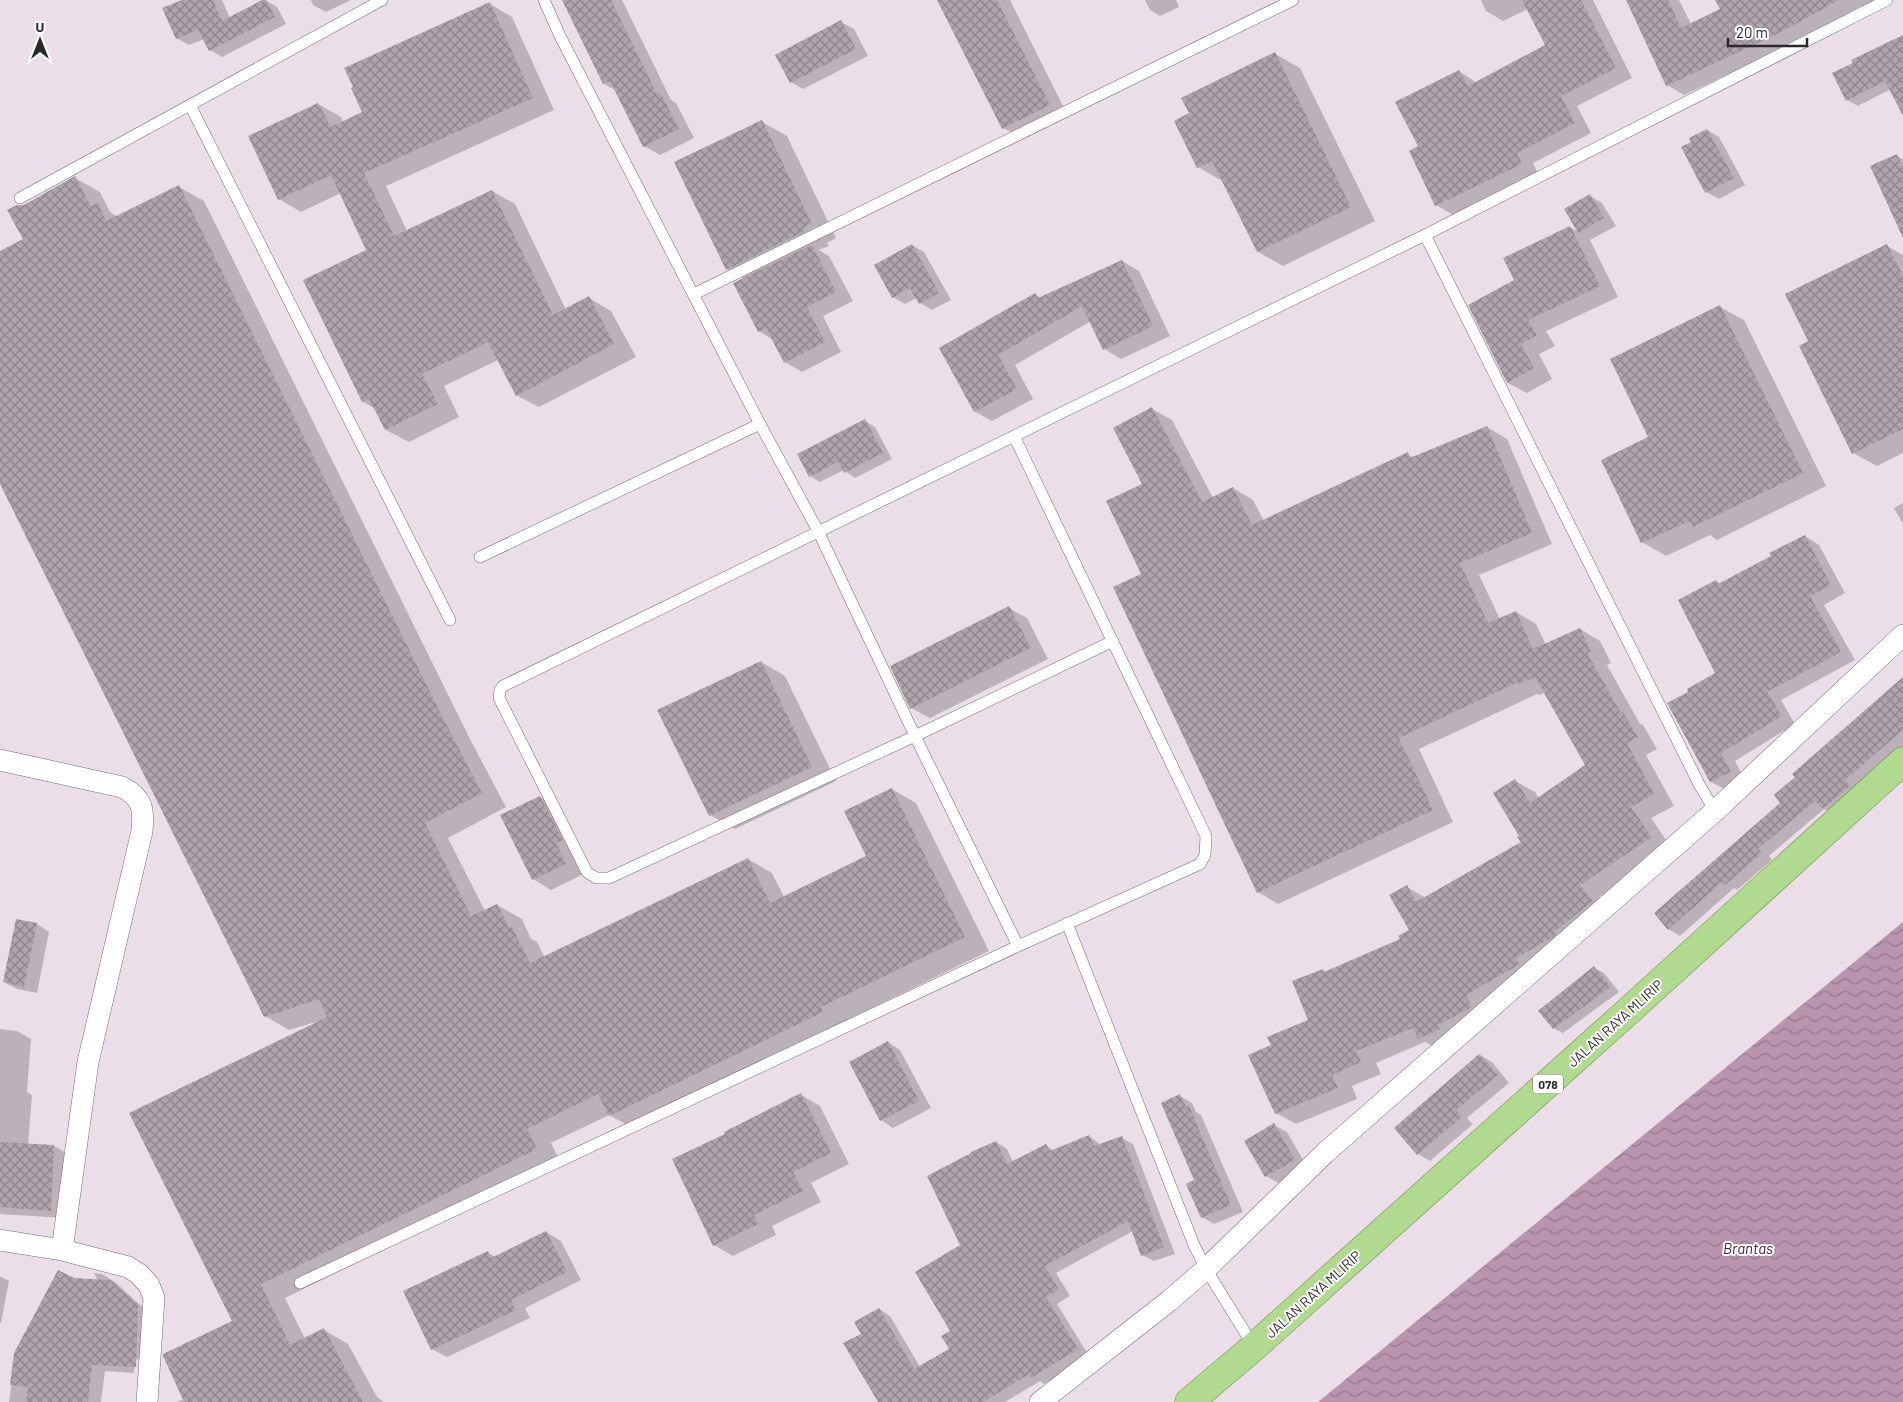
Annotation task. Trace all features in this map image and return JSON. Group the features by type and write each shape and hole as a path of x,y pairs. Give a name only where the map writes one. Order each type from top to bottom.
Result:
{"main road":[{"name":"JALAN RAYA MLIRIP","path":"1189,1402 1254,1347 1642,1000 1903,761"}],"street":[{"path":"1040,1402 1169,1302 1206,1269 1325,1153 1715,811 1903,635"},
{"path":"0,760 122,787 133,793 141,804 143,817 88,1062 62,1250"},
{"path":"0,1240 62,1250 128,1268 139,1274 149,1285 154,1298 147,1402"}],"lane":[{"path":"20,198 382,0"},
{"path":"544,0 564,44 760,424 818,531 915,736 1018,946"},
{"path":"694,294 1293,0"},
{"path":"1113,641 915,736 609,878 596,878 587,872 499,698 500,690 503,686 1426,235 1887,0"},
{"path":"190,105 450,620"},
{"path":"1426,235 1696,778 1715,811"},
{"path":"480,557 760,424"},
{"path":"300,1283 1067,923 1200,864 1205,855 1206,836 1014,436"},
{"path":"1067,923 1194,1245 1206,1269 1254,1347"}],"water":[{"name":"Brantas","path":"1903,922 1903,1402 1318,1402"}],"building":[{"path":"182,0 213,0 222,21 262,0 266,0 275,17 209,51 198,30 176,39 162,8"},
{"path":"562,0 611,0 657,94 660,92 679,129 643,147 610,81 603,84"},
{"path":"937,0 997,0 1050,105 1002,129"},
{"path":"1522,0 1581,0 1616,68 1561,96 1575,123 1517,153 1522,164 1435,206 1409,151 1418,146 1395,102 1459,70 1468,86 1545,45"},
{"path":"1626,0 1668,0 1681,28 1720,9 1715,0 1839,0 1779,33 1666,86"},
{"path":"490,2 533,98 364,173 394,236 492,190 553,315 589,296 614,344 516,396 488,342 422,374 438,404 385,430 369,399 362,402 303,280 366,250 331,175 278,200 248,136 318,103 331,127 362,112 344,68"},
{"path":"841,20 856,49 790,83 775,55"},
{"path":"1903,35 1903,116 1885,81 1846,101 1832,73 1853,63 1851,60"},
{"path":"1275,52 1351,207 1257,252 1212,161 1197,168 1174,121 1189,113 1181,98"},
{"path":"762,120 812,224 803,228 805,231 726,270 674,162"},
{"path":"1707,129 1734,178 1705,193 1681,147 1691,142 1689,138"},
{"path":"1897,154 1903,168 1903,238 1870,166"},
{"path":"75,176 91,206 98,203 106,221 179,185 482,793 425,823 471,916 497,904 509,928 512,927 530,963 748,858 770,903 866,856 844,811 892,788 965,937 821,1007 823,1012 609,1116 598,1094 527,1129 537,1149 261,1284 290,1345 324,1328 363,1402 184,1402 163,1356 163,1354 232,1321 129,1113 327,1017 319,999 264,1017 0,484 0,251 23,239 7,210 17,205 24,205"},
{"path":"1590,194 1604,218 1578,233 1564,209"},
{"path":"1570,226 1600,286 1528,320 1537,335 1521,344 1534,368 1507,383 1468,305 1514,280 1503,258"},
{"path":"912,244 939,293 919,304 910,288 892,298 874,265"},
{"path":"1887,244 1903,276 1903,429 1852,454 1799,346 1808,341 1785,294"},
{"path":"812,245 836,292 807,307 825,342 784,363 766,328 758,332 733,283"},
{"path":"1122,260 1153,326 1103,350 1082,306 998,355 1017,389 974,412 939,348 1035,293 1038,298"},
{"path":"1720,305 1803,473 1693,527 1690,521 1641,543 1601,460 1648,437 1610,359"},
{"path":"1152,407 1202,502 1233,487 1252,525 1408,452 1410,458 1487,426 1532,533 1460,563 1488,623 1516,611 1533,649 1580,628 1591,652 1587,653 1621,713 1623,712 1638,737 1627,743 1654,794 1631,807 1652,837 1580,885 1593,901 1554,932 1556,934 1552,938 1516,958 1520,964 1466,995 1472,1007 1438,1025 1440,1029 1418,1039 1413,1028 1356,1051 1361,1062 1332,1075 1338,1088 1275,1114 1248,1055 1271,1045 1267,1037 1308,1020 1292,981 1323,969 1324,972 1400,939 1398,936 1409,930 1389,895 1407,885 1416,902 1521,842 1493,793 1515,779 1530,803 1585,765 1535,677 1519,684 1518,682 1399,738 1433,810 1257,893 1113,587 1141,574 1106,501 1142,484 1113,428"},
{"path":"865,419 883,453 844,473 838,462 809,477 797,454"},
{"path":"1805,535 1831,585 1810,596 1841,652 1767,692 1782,716 1721,753 1731,772 1710,782 1667,703 1688,692 1687,689 1715,673 1678,600 1716,580 1718,584 1771,556 1769,553"},
{"path":"1009,606 1031,648 910,709 890,666"},
{"path":"761,661 812,767 709,816 657,710"},
{"path":"1903,677 1903,730 1845,780 1850,786 1823,809 1815,801 1758,849 1762,853 1725,885 1722,882 1668,930 1654,913 1780,803 1774,795 1795,777 1792,774"},
{"path":"540,796 563,840 556,843 566,864 532,880 500,815"},
{"path":"16,919 37,923 24,987 3,982"},
{"path":"1594,966 1611,987 1553,1029 1538,1011"},
{"path":"888,1041 919,1101 880,1121 849,1062"},
{"path":"1479,1054 1498,1075 1456,1110 1462,1117 1417,1155 1394,1128"},
{"path":"801,1093 831,1153 793,1172 803,1191 754,1215 758,1224 713,1246 672,1159 725,1134 724,1132"},
{"path":"1180,1094 1186,1107 1189,1106 1231,1205 1201,1218 1186,1184 1194,1180 1161,1103"},
{"path":"1274,1123 1295,1160 1265,1177 1244,1141"},
{"path":"1089,1135 1094,1146 1122,1136 1164,1247 1141,1256 1128,1221 1045,1266 1059,1290 1046,1297 1078,1349 1031,1378 1029,1374 983,1402 878,1402 843,1343 861,1334 854,1322 879,1308 914,1369 949,1349 941,1336 950,1331 915,1272 960,1245 927,1176 996,1141 1007,1164 1046,1144 1050,1151"},
{"path":"0,1142 54,1145 51,1211 0,1207"},
{"path":"546,1231 567,1272 511,1300 516,1310 431,1350 403,1291 488,1251 491,1258"},
{"path":"58,1270 74,1278 110,1280 138,1305 136,1367 92,1365 88,1402 26,1402 28,1387 10,1385 14,1353"}]}
